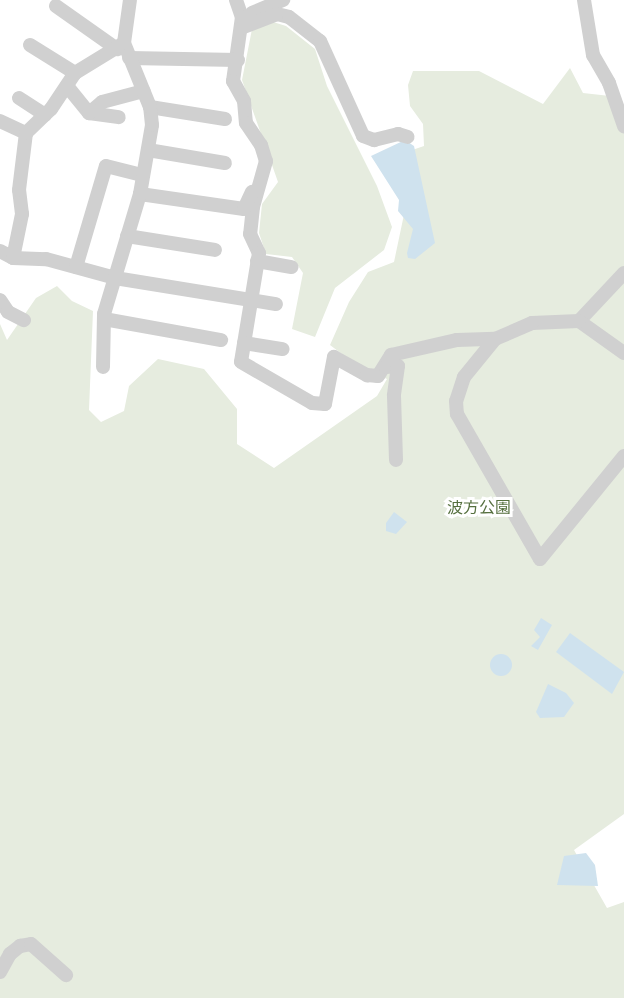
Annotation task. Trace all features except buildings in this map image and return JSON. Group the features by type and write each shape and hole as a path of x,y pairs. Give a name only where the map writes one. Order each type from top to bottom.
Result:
{"street":[{"path":"130,0 121,46 75,73 45,115 26,133 19,190 22,214 6,254 46,259 115,278 276,304"},
{"path":"236,0 242,23 233,81 244,101 246,123 261,145 266,161 250,234 259,253 241,362 312,403 325,404 334,357 367,375 378,376 386,367 391,355 457,340 495,339 532,323 579,321 624,353"},
{"path":"242,23 283,0"},
{"path":"584,0 593,55 609,83 624,126"},
{"path":"56,6 121,46 129,58 150,107 148,150 140,194 104,319 103,367"},
{"path":"242,23 277,14 289,17 320,41 363,136 374,140 398,134 408,137"},
{"path":"30,45 75,73"},
{"path":"129,58 238,60"},
{"path":"67,86 89,113 118,117"},
{"path":"89,113 102,102 144,91"},
{"path":"19,98 45,115"},
{"path":"150,107 225,119"},
{"path":"0,122 26,133"},
{"path":"148,150 225,163"},
{"path":"76,267 106,166 144,175"},
{"path":"140,194 244,209 253,191 259,191"},
{"path":"127,236 215,250"},
{"path":"257,261 291,267"},
{"path":"579,321 624,273"},
{"path":"0,300 8,312 24,320"},
{"path":"104,319 221,340"},
{"path":"495,339 464,377 457,414 540,559 624,456"},
{"path":"244,342 283,349"},
{"path":"386,367 398,366 394,396 396,460"},
{"path":"0,972 10,954 20,946 31,944 66,975"}],"green space":[{"path":"273,22 286,26 315,49 327,86 377,186 392,227 384,250 335,288 315,337 292,329 303,273 292,257 266,254 259,233 262,204 278,182 242,80 253,24"},
{"name":"波方公園","path":"570,68 583,93 619,97 624,110 624,814 574,850 607,908 624,902 624,998 0,998 0,324 7,340 36,298 57,286 72,301 93,311 89,410 101,422 124,411 129,386 158,359 204,369 237,409 237,444 274,468 377,396 387,379 355,364 330,345 349,302 368,272 394,262 406,205 377,162 424,146 423,124 410,106 408,85 413,71 479,71 543,104"}],"water":[{"path":"405,140 414,146 435,243 415,259 408,258 407,253 413,229 398,211 399,200 371,156"},
{"path":"394,512 407,522 396,534 386,531 386,523"},
{"path":"541,618 552,625 538,650 531,646 540,637 534,630"},
{"path":"570,633 624,672 612,694 556,652"},
{"path":"501,654 511,661 512,665 505,675 501,676 491,669 490,665 497,655"},
{"path":"548,684 566,693 574,703 564,717 540,718 536,712"},
{"path":"586,853 595,865 598,886 557,885 564,856"}]}
